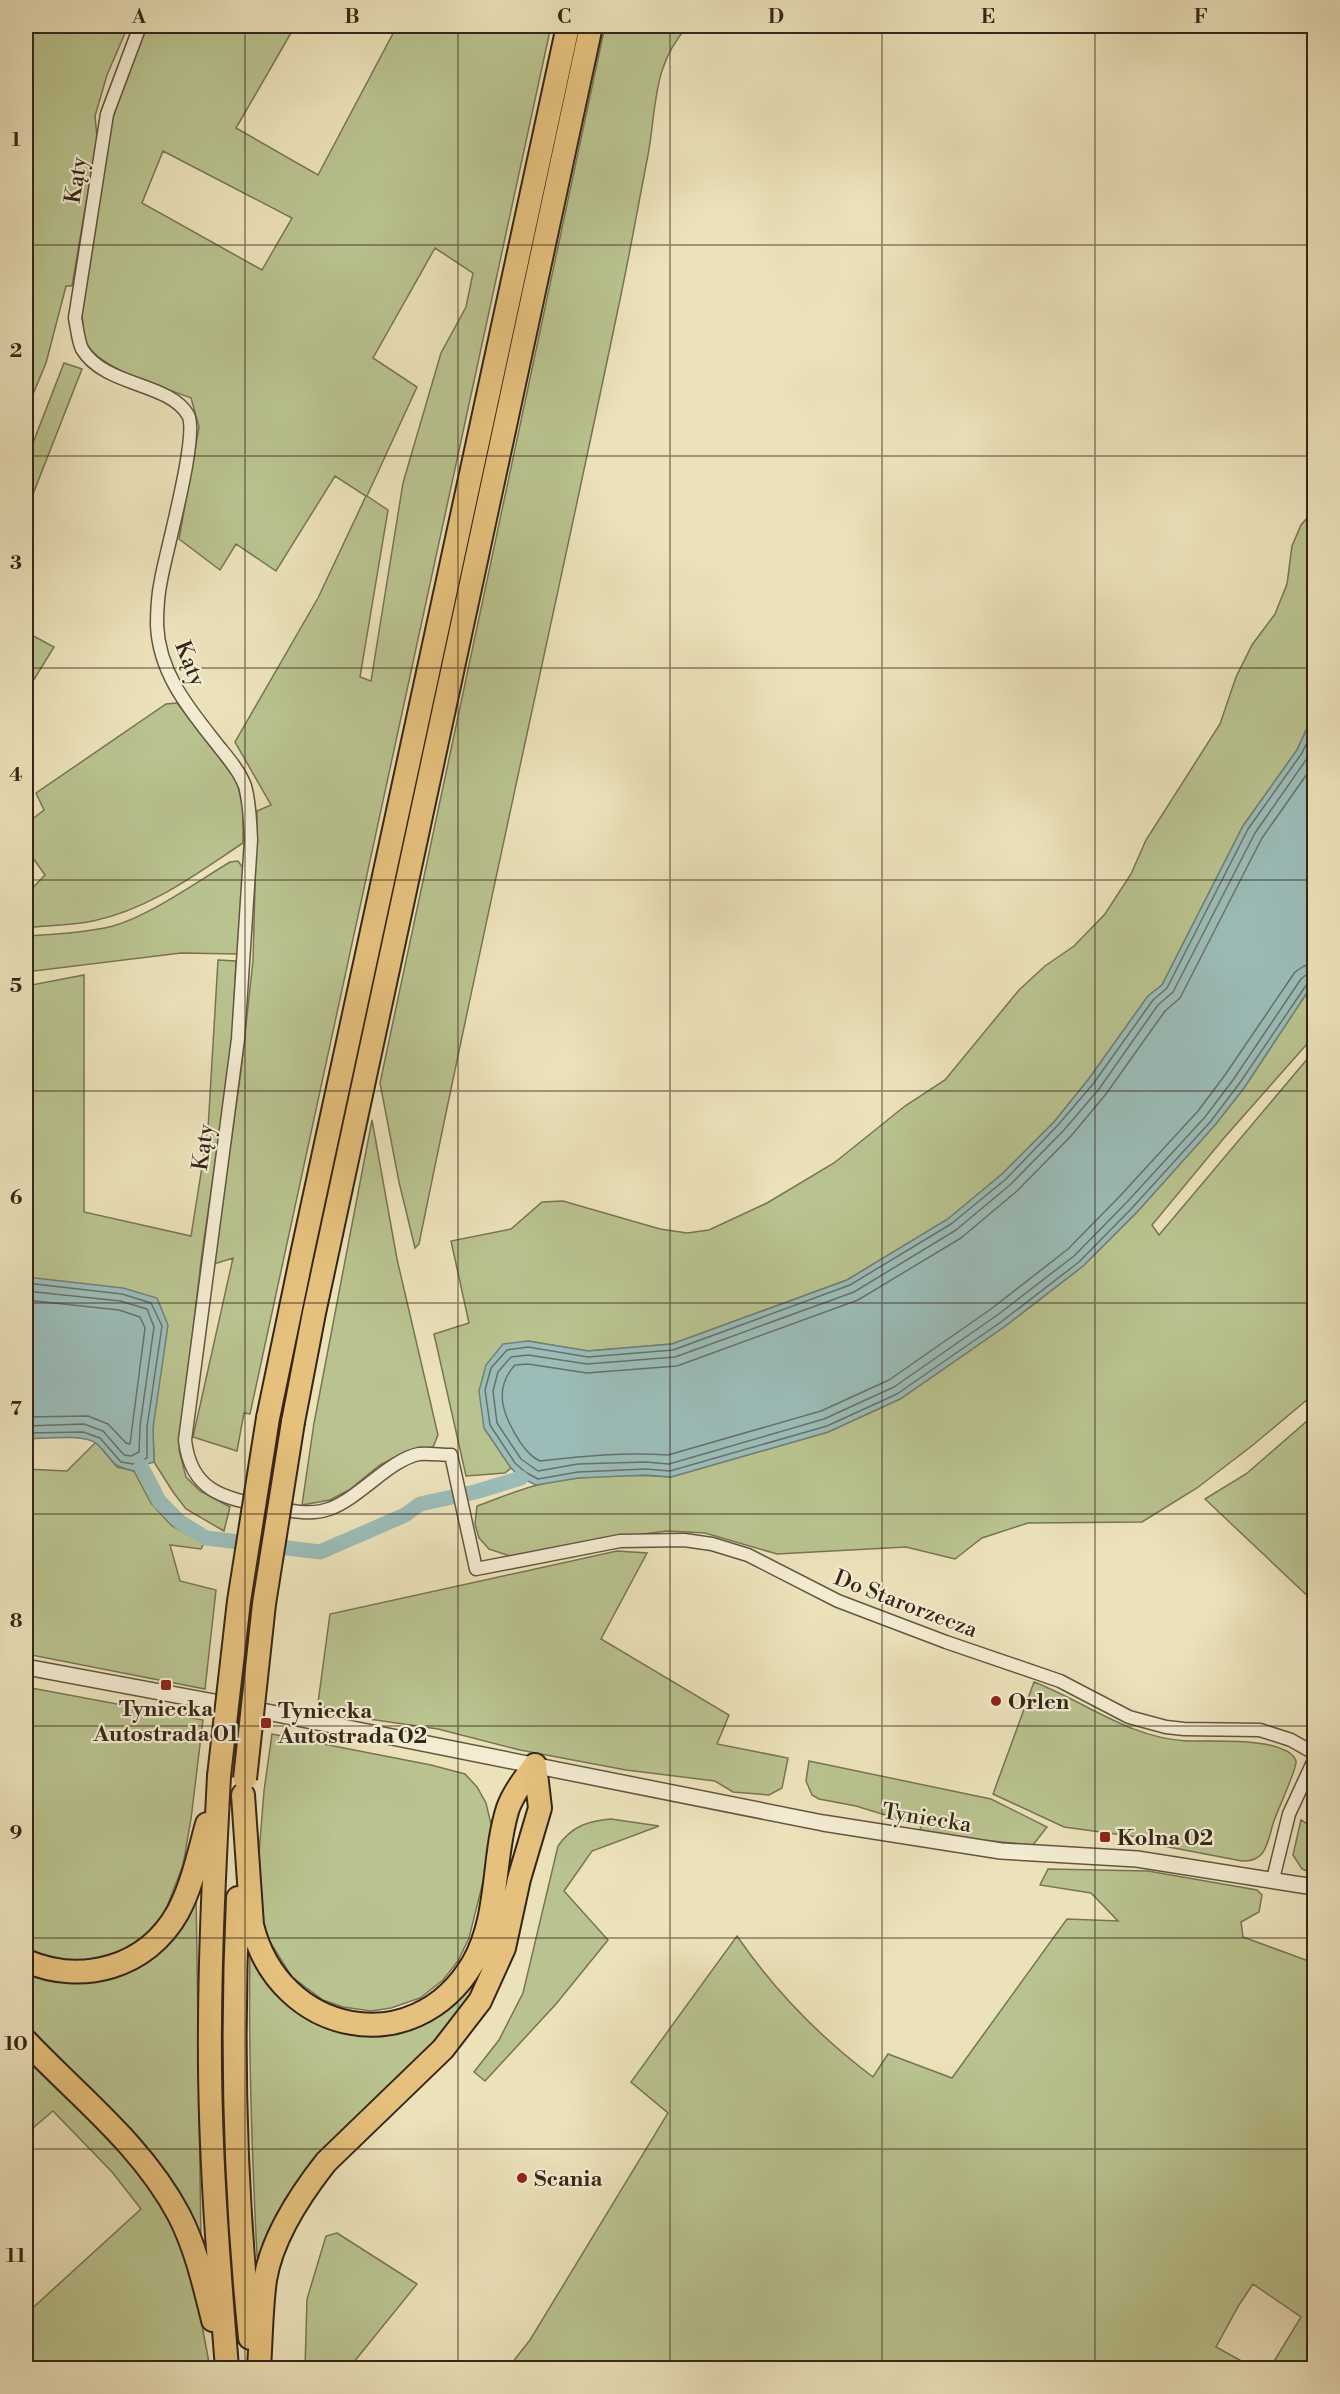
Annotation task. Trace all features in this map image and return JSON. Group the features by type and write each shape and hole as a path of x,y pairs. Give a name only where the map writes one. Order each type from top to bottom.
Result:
{"highway":[{"path":"226,2368 217,2243 210,2069 213,1901 219,1776 239,1602 268,1418 315,1191 568,26"},
{"path":"252,2368 241,2227 235,2072 235,1963 244,1787 264,1604 293,1422 314,1313 591,26"},
{"path":"244,1787 252,1925 256,1945 265,1962 288,1991 315,2012 337,2020 366,2025 382,2024 418,2014 444,1998 460,1982 474,1961 488,1922 509,1805 535,1765"},
{"path":"259,2368 266,2279 273,2253 295,2207 310,2182 326,2162 443,2049 480,2001 493,1974 504,1948 519,1880 540,1808 535,1765"},
{"path":"26,1961 58,1971 98,1971 119,1965 143,1952 163,1933 178,1912 189,1885 219,1776"},
{"path":"26,2041 121,2134 167,2195 196,2257 226,2368"}],"street":[{"name":"Kąty","path":"140,26 107,114 75,318 81,347 94,363 113,375 177,401 189,416 189,448 160,581 159,643 164,662 188,708 234,765 244,784 250,812 251,840 238,1039 194,1366 185,1440 187,1455 198,1477 220,1496 300,1512 315,1512 340,1504 372,1484 400,1461 419,1454 451,1455 476,1569"},
{"name":"Do Starorzecza","path":"476,1569 620,1541 684,1540 712,1544 748,1555 838,1601 1060,1682 1129,1717 1166,1727 1184,1729 1260,1730 1291,1740 1314,1753"},
{"name":"Tyniecka","path":"26,1667 812,1821 969,1847 1137,1859 1314,1887"},
{"path":"1273,1879 1289,1814 1314,1760"}],"green space":[{"path":"26,26 128,26 107,75 95,116 97,138 72,286 66,286 46,363 26,411"},
{"path":"145,26 295,26 236,128 318,175 397,26 551,26 250,1414 244,1413 237,1451 193,1437 233,1258 214,1264 241,1070 253,961 257,811 271,805 235,742 318,598 366,496 335,476 276,571 236,544 220,570 179,539 199,427 191,398 133,376 103,360 92,351 86,342 83,328 82,314 112,121 129,65","holes":["163,151 292,218 262,270 142,203","435,248 473,273 466,307 441,353 403,483 371,681 360,677 388,510 367,496 417,387 373,358"]},
{"path":"605,26 688,26 668,56 658,87 648,155 622,290 419,1244 415,1248 399,1182 380,1083"},
{"path":"64,363 82,369 26,512 26,461"},
{"path":"1314,510 1314,713 1297,750 1243,826 1162,985 1148,996 1088,1080 1054,1122 1002,1174 948,1219 847,1280 672,1344 588,1351 528,1341 484,1428 511,1468 505,1473 466,1476 434,1334 469,1323 451,1241 511,1229 542,1202 563,1201 660,1229 687,1233 709,1230 767,1203 834,1163 905,1106 945,1080 1019,990 1045,966 1074,946 1105,914 1131,874 1146,840 1220,724 1236,677 1252,645 1275,614 1287,584 1292,546 1301,525"},
{"path":"26,632 54,647 26,690"},
{"path":"177,703 237,781 243,809 243,843 172,889 134,908 93,921 34,927 26,920 26,895 45,875 33,858 26,863 26,824 44,810 36,793 166,704"},
{"path":"238,861 243,868 238,954 181,953 26,972 26,936 70,933 113,926 142,915 230,862"},
{"path":"218,960 236,961 232,1050 202,1253 179,1450 186,1477 200,1491 230,1507 224,1531 186,1509 173,1492 154,1462 153,1428 53,1282 26,1277 26,986 84,975 84,1212 191,1236 208,1129"},
{"path":"1314,982 1314,1036 1224,1138 1152,1225 1159,1235 1314,1051 1314,1394 1197,1488 1142,1522 1028,1523 982,1538 955,1559 906,1547 777,1554 705,1533 667,1531 618,1537 513,1557 489,1549 479,1538 475,1524 477,1506 522,1489 587,1477 671,1477 828,1432 900,1399 1004,1327 1083,1266 1137,1212 1215,1125 1244,1088"},
{"path":"372,1120 397,1259 438,1435 433,1447 406,1452 380,1465 349,1490 330,1500 302,1505 314,1423"},
{"path":"1314,1415 1314,1602 1205,1499 1246,1474"},
{"path":"96,1442 117,1467 134,1471 151,1503 172,1526 204,1543 201,1549 170,1545 180,1581 216,1590 205,1689 26,1654 26,1469 67,1471"},
{"path":"617,1551 647,1553 601,1639 729,1715 717,1744 788,1758 782,1788 769,1795 733,1792 715,1781 626,1770 520,1750 438,1729 334,1714 318,1703 330,1614"},
{"path":"1034,1682 1108,1718 1146,1733 1187,1741 1264,1744 1279,1747 1290,1753 1296,1765 1267,1845 1261,1855 1250,1861 1242,1861 1158,1845 1145,1838 1064,1827 993,1794"},
{"path":"26,1687 203,1720 183,1865 161,1922 130,1949 102,1961 49,1960 26,1950"},
{"path":"272,1734 431,1765 465,1774 477,1787 486,1803 492,1828 487,1866 469,1938 458,1961 443,1980 420,1998 391,2008 371,2011 343,2007 323,2000 292,1977 265,1934 256,1891 264,1791"},
{"path":"809,1761 991,1799 1047,1827 1033,1845 981,1840 920,1830 921,1826 856,1806 819,1799 812,1795 806,1781"},
{"path":"611,1819 659,1826 592,1851 564,1891 608,1940 556,2004 485,2081 474,2072 499,2040 523,1993 558,1846 575,1829 595,1821"},
{"path":"1301,1820 1314,1828 1314,1874 1302,1869 1293,1855"},
{"path":"510,1867 494,1940 473,1994 451,2026 380,2096 259,2266 251,2105 250,1954 275,1987 342,2029 445,2007"},
{"path":"1048,1869 1148,1871 1257,1890 1262,1895 1259,1912 1241,1922 1243,1937 1314,1963 1314,2368 1270,2368 1301,2317 1253,2284 1216,2347 1254,2368 508,2368 530,2340 668,2113 631,2082 737,1936 799,2012 873,2077 888,2054 952,2078 1067,1919 1118,1921 1091,1893 1040,1885"},
{"path":"196,1889 201,2246 48,2050 26,2026 26,1968 101,1978"},
{"path":"26,2050 128,2153 167,2210 190,2261 210,2368 26,2368 26,2314 141,2209 112,2172 53,2111 26,2134"},
{"path":"337,2233 417,2284 349,2368 305,2368 307,2299 326,2236"}],"water":[{"path":"1314,713 1314,982 1244,1088 1215,1125 1137,1212 1083,1266 1004,1327 900,1399 828,1432 671,1477 646,1475 578,1478 536,1485 521,1478 511,1468 484,1428 479,1391 486,1365 503,1344 528,1341 588,1351 672,1344 847,1280 948,1219 1002,1174 1054,1122 1088,1080 1148,996 1162,985 1243,826 1297,750"},
{"path":"26,1277 123,1288 157,1298 168,1325 153,1428 154,1462 134,1471 115,1464 97,1444 91,1441 73,1438 26,1439"}],"waterway":[{"path":"141,1466 159,1501 180,1522 206,1538 320,1552 405,1515 420,1504 475,1492 521,1478"}],"place":[{"name":"Tyniecka Autostrada 01","path":"166,1685"},
{"name":"Orlen","path":"996,1701"},
{"name":"Tyniecka Autostrada 02","path":"266,1723"},
{"name":"Kolna 02","path":"1105,1837"},
{"name":"Scania","path":"522,2178"}]}
